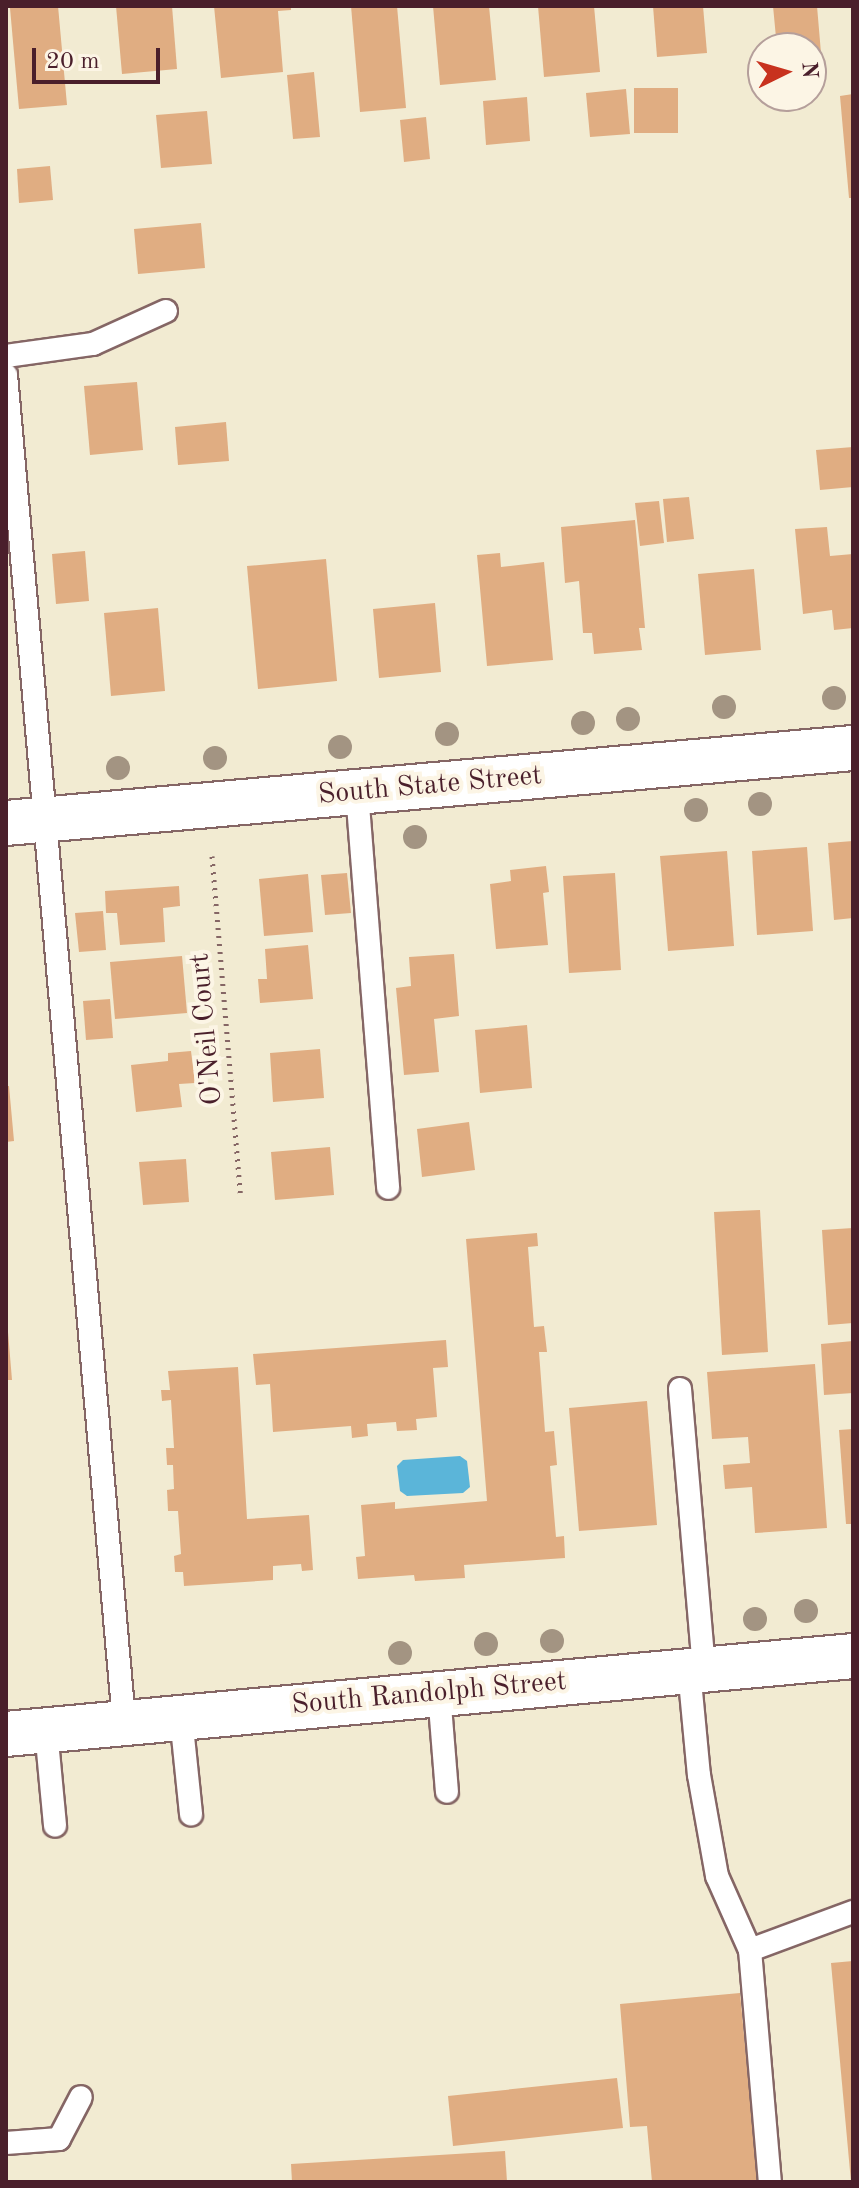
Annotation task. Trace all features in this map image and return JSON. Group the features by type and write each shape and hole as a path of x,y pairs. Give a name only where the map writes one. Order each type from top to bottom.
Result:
{"main road":[{"name":"South State Street","path":"26,821 853,748"},
{"name":"South Randolph Street","path":"26,1732 853,1656"}],"lane":[{"path":"6,356 93,344 166,311"},
{"path":"6,375 26,821 124,1722"},
{"path":"357,792 388,1188"},
{"path":"680,1389 699,1775 717,1876 750,1950 770,2182"},
{"path":"439,1693 447,1792"},
{"path":"181,1717 191,1814"},
{"path":"26,1732 55,1826"},
{"path":"750,1950 853,1912"},
{"path":"6,2143 59,2139 81,2097"}],"path":[{"name":"O'Neil Court","path":"212,856 241,1198"}],"water":[{"path":"460,1456 467,1461 470,1487 463,1493 407,1496 400,1491 397,1466 403,1460"}],"building":[{"path":"58,6 67,105 19,109 10,8"},
{"path":"116,6 172,6 177,69 122,74"},
{"path":"214,6 291,6 291,10 278,11 283,72 221,78"},
{"path":"351,6 397,6 406,108 360,112"},
{"path":"433,6 489,6 496,80 440,85"},
{"path":"538,6 594,6 600,72 544,77"},
{"path":"653,6 703,6 707,53 657,57"},
{"path":"773,6 817,6 819,32 775,32"},
{"path":"314,72 320,137 293,139 287,75"},
{"path":"634,88 678,88 678,133 634,133"},
{"path":"626,89 630,134 590,137 586,93"},
{"path":"853,94 853,198 849,198 840,96"},
{"path":"527,97 530,141 486,145 483,101"},
{"path":"207,111 212,164 161,168 156,115"},
{"path":"426,117 430,159 404,162 400,120"},
{"path":"50,166 53,200 19,203 17,169"},
{"path":"201,223 205,268 138,274 134,229"},
{"path":"137,382 143,450 90,455 84,386"},
{"path":"226,422 229,461 178,465 175,427"},
{"path":"853,447 853,487 820,490 816,450"},
{"path":"689,497 694,539 667,542 663,499"},
{"path":"659,501 664,543 640,546 635,503"},
{"path":"635,520 645,628 639,628 642,650 594,654 592,633 583,633 579,581 565,583 561,527"},
{"path":"827,527 830,556 853,554 853,628 834,630 832,610 803,614 795,529"},
{"path":"85,551 89,601 56,604 52,554"},
{"path":"500,553 501,567 544,562 553,660 487,666 477,555"},
{"path":"326,559 337,681 258,689 247,566"},
{"path":"754,569 761,650 705,655 698,574"},
{"path":"435,603 441,672 379,678 373,609"},
{"path":"158,608 165,691 111,696 104,613"},
{"path":"853,841 853,918 834,920 828,843"},
{"path":"807,847 813,931 757,935 752,851"},
{"path":"727,851 734,946 668,951 660,856"},
{"path":"546,866 549,892 543,893 548,945 496,949 490,884 511,881 510,870"},
{"path":"347,873 351,913 325,915 321,875"},
{"path":"615,873 621,970 569,973 563,876"},
{"path":"308,874 313,932 264,936 259,879"},
{"path":"179,886 180,906 163,908 165,942 120,945 117,913 106,913 105,891"},
{"path":"103,911 106,950 79,952 75,913"},
{"path":"308,945 313,999 260,1003 258,979 267,979 265,949"},
{"path":"454,954 459,1016 434,1019 439,1072 404,1075 396,988 411,986 409,957"},
{"path":"182,956 187,1013 115,1019 110,962"},
{"path":"110,999 113,1038 86,1040 83,1001"},
{"path":"527,1025 532,1088 480,1093 475,1030"},
{"path":"320,1049 324,1098 273,1102 270,1053"},
{"path":"191,1051 195,1083 179,1084 182,1107 136,1112 131,1065 168,1061 168,1053"},
{"path":"6,1086 9,1086 14,1141 6,1142"},
{"path":"469,1122 475,1170 422,1177 417,1129"},
{"path":"330,1147 334,1195 275,1200 271,1152"},
{"path":"186,1159 189,1202 143,1205 139,1162"},
{"path":"760,1210 768,1352 722,1355 714,1212"},
{"path":"853,1228 853,1323 828,1325 822,1230"},
{"path":"537,1233 538,1246 528,1247 534,1327 544,1326 547,1352 539,1352 545,1432 554,1431 557,1465 550,1466 556,1537 564,1536 565,1558 464,1565 465,1578 415,1581 414,1575 358,1579 356,1557 365,1556 361,1505 395,1502 395,1509 487,1501 466,1239"},
{"path":"8,1332 12,1380 6,1380"},
{"path":"446,1340 448,1367 433,1368 437,1417 416,1419 417,1430 397,1431 396,1422 367,1424 368,1436 352,1438 351,1426 273,1432 270,1384 256,1385 253,1354"},
{"path":"853,1341 853,1393 824,1395 821,1344"},
{"path":"815,1364 827,1528 755,1533 752,1487 725,1489 723,1465 750,1463 748,1437 712,1439 707,1372"},
{"path":"238,1367 247,1519 309,1515 313,1570 302,1571 301,1564 273,1566 273,1580 184,1586 183,1572 175,1572 174,1556 181,1554 178,1511 168,1511 167,1490 174,1489 173,1465 167,1465 166,1448 174,1448 171,1400 162,1401 161,1390 170,1390 168,1371"},
{"path":"647,1401 657,1525 579,1531 569,1408"},
{"path":"853,1429 853,1524 846,1524 839,1430"},
{"path":"853,1961 853,2182 851,2182 831,1963"},
{"path":"740,1993 758,2182 652,2182 647,2126 630,2127 620,2004"},
{"path":"617,2078 623,2128 453,2146 448,2096"},
{"path":"505,2151 507,2182 292,2182 291,2164"}]}
